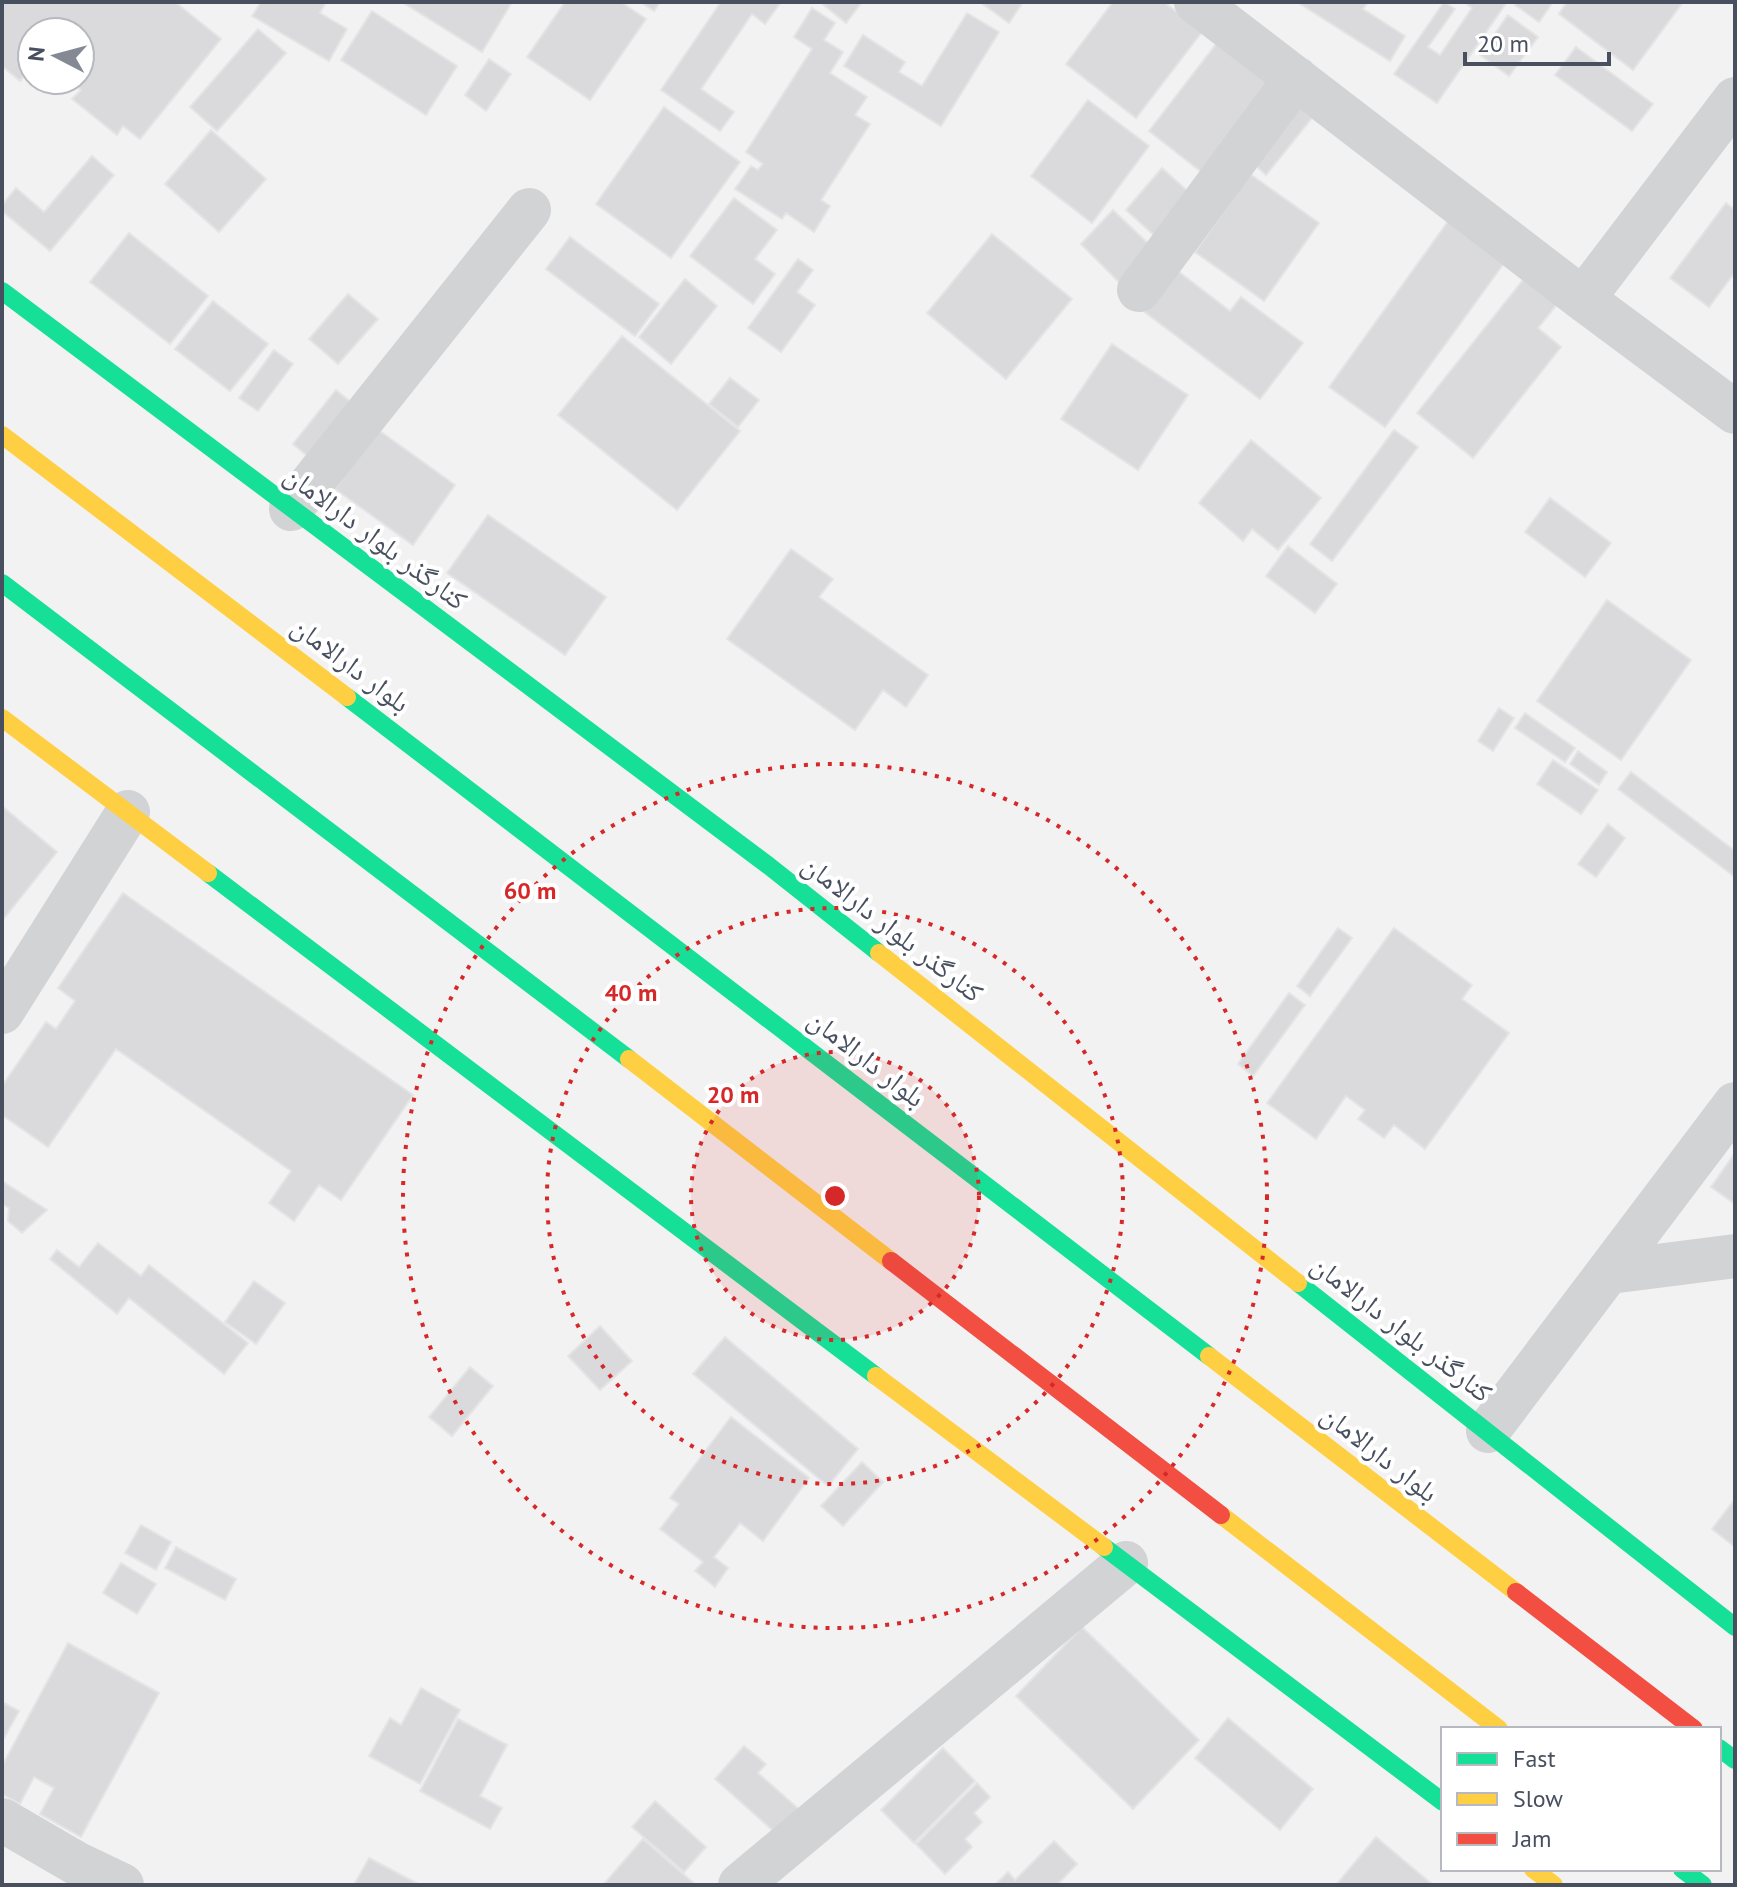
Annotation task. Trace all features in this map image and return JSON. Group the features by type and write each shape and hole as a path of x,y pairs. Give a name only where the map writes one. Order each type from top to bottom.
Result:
{"main road":[{"name":"کنارگذر بلوار دارالامان","path":"2,291 769,866 1735,1627"},
{"name":"بلوار دارالامان","path":"2,435 563,860 1691,1727"},
{"path":"2,583 506,965 1496,1727"},
{"path":"2,718 1441,1800"},
{"path":"1536,1871 1554,1885"},
{"path":"1685,1871 1703,1885"}],"street":[{"path":"1196,2 1735,412"},
{"path":"1139,290 1296,78"},
{"path":"1583,299 1735,99"},
{"path":"291,509 529,210"},
{"path":"2,1012 128,812"},
{"path":"1488,1431 1735,1104"},
{"path":"1610,1272 1735,1256"},
{"path":"740,1885 1126,1563"},
{"path":"2,1820 69,1874 122,1885"}],"building":[{"path":"2,2 175,2 221,39 140,139 123,126 117,135 72,99 75,96 96,96 96,16 16,16 16,78 2,66"},
{"path":"261,2 326,2 320,13 347,29 329,61 252,16"},
{"path":"402,2 512,2 482,52"},
{"path":"565,2 621,2 646,19 590,100 527,57"},
{"path":"641,2 660,2 654,11"},
{"path":"721,2 781,2 765,24 752,14 701,89 734,112 720,131 661,90"},
{"path":"820,2 862,2 846,23"},
{"path":"980,2 1023,2 1009,23"},
{"path":"1113,2 1164,2 1202,32 1136,118 1066,64"},
{"path":"1297,2 1368,2 1363,9 1405,36 1390,61"},
{"path":"1444,2 1455,9 1428,47 1440,55 1472,8 1464,2 1507,2 1437,103 1394,74"},
{"path":"1517,2 1553,2 1539,22 1515,5"},
{"path":"1567,2 1683,2 1633,70 1559,14"},
{"path":"812,8 835,23 824,40 843,52 830,73 867,97 855,115 870,124 821,200 830,206 814,232 786,213 782,219 735,189 751,166 758,170 763,164 746,152 812,49 794,37"},
{"path":"372,11 457,66 426,115 341,60"},
{"path":"967,13 999,32 941,126 844,66 863,35 905,62 899,72 922,86"},
{"path":"1508,15 1538,37 1509,76 1480,55"},
{"path":"258,29 286,53 217,131 190,107"},
{"path":"1217,43 1271,86 1204,174 1149,131"},
{"path":"1576,47 1653,104 1632,131 1555,75"},
{"path":"489,59 511,74 486,111 465,95"},
{"path":"1088,100 1149,146 1092,223 1031,176"},
{"path":"1290,100 1312,118 1266,175 1245,156"},
{"path":"664,107 740,162 671,258 596,204"},
{"path":"211,130 266,179 219,232 165,184"},
{"path":"92,156 114,175 50,251 2,211 2,205 16,188 44,212"},
{"path":"1162,168 1192,195 1156,237 1126,210"},
{"path":"1250,174 1319,223 1264,301 1195,252"},
{"path":"734,198 777,230 755,259 775,274 753,304 690,256"},
{"path":"1726,203 1735,210 1735,272 1709,307 1670,278"},
{"path":"1113,210 1154,249 1121,284 1081,244"},
{"path":"1449,220 1505,262 1385,427 1329,387"},
{"path":"129,233 208,296 170,344 90,282"},
{"path":"992,234 1072,299 1006,379 927,313"},
{"path":"570,237 659,304 635,336 546,269"},
{"path":"798,259 813,270 797,292 815,305 781,352 748,328"},
{"path":"1170,265 1230,311 1241,297 1303,343 1260,399 1138,307"},
{"path":"1530,271 1563,297 1538,328 1561,347 1473,458 1417,413"},
{"path":"685,279 717,306 671,364 639,337"},
{"path":"348,294 378,319 338,364 309,339"},
{"path":"213,301 268,344 230,391 175,349"},
{"path":"622,336 740,431 677,510 558,415"},
{"path":"1112,344 1188,395 1138,470 1061,419"},
{"path":"274,350 293,364 258,411 239,398"},
{"path":"730,378 759,400 738,427 709,404"},
{"path":"336,390 359,409 316,463 293,444"},
{"path":"377,429 455,485 413,545 335,489"},
{"path":"1394,430 1418,447 1332,561 1310,544"},
{"path":"1251,440 1321,498 1278,550 1252,529 1243,541 1199,503"},
{"path":"1550,498 1611,543 1585,577 1525,532"},
{"path":"488,515 606,597 565,655 447,573"},
{"path":"1288,546 1337,584 1315,613 1266,576"},
{"path":"791,549 833,579 819,597 928,675 906,707 883,690 855,730 727,639"},
{"path":"1607,600 1691,660 1621,760 1537,701"},
{"path":"1499,708 1514,718 1493,751 1478,741"},
{"path":"1525,713 1575,748 1565,762 1515,728"},
{"path":"1578,751 1607,772 1599,785 1570,764"},
{"path":"1553,760 1598,790 1581,814 1537,784"},
{"path":"1631,772 1735,851 1735,877 1618,789"},
{"path":"2,806 57,852 2,921"},
{"path":"1608,824 1625,838 1596,877 1578,864"},
{"path":"123,893 413,1095 341,1200 319,1185 294,1221 269,1203 291,1171 116,1049 48,1147 2,1115 2,1086 46,1022 56,1029 75,1001 58,988"},
{"path":"1338,928 1352,938 1310,996 1297,986"},
{"path":"1394,928 1472,985 1462,999 1509,1033 1425,1149 1394,1125 1384,1138 1358,1119 1365,1110 1346,1096 1316,1139 1267,1103"},
{"path":"1289,993 1305,1005 1253,1076 1238,1064"},
{"path":"1735,1153 1735,1204 1711,1187"},
{"path":"2,1181 47,1210 22,1233 8,1221 9,1208 2,1204"},
{"path":"98,1243 141,1276 149,1265 248,1343 224,1374 129,1298 117,1314 50,1259 57,1250 79,1267"},
{"path":"254,1281 285,1303 256,1344 225,1322"},
{"path":"600,1326 632,1361 600,1390 568,1356"},
{"path":"725,1337 858,1449 828,1486 693,1374"},
{"path":"470,1367 493,1386 452,1436 429,1417"},
{"path":"731,1417 809,1478 763,1541 740,1523 714,1557 728,1568 715,1587 695,1571 703,1562 660,1529 679,1504 670,1498"},
{"path":"862,1462 883,1482 843,1526 821,1506"},
{"path":"1735,1499 1735,1547 1712,1529"},
{"path":"141,1525 171,1542 156,1570 125,1553"},
{"path":"176,1547 236,1579 225,1600 165,1568"},
{"path":"121,1563 156,1584 137,1614 103,1593"},
{"path":"1082,1627 1199,1740 1133,1809 1016,1696"},
{"path":"68,1643 159,1693 81,1837 40,1814 54,1788 34,1777 20,1804 2,1794 2,1766"},
{"path":"421,1688 460,1710 420,1784 369,1756 390,1718 401,1725"},
{"path":"2,1702 19,1711 2,1742"},
{"path":"1228,1718 1313,1789 1280,1830 1195,1758"},
{"path":"458,1719 507,1745 480,1796 502,1808 490,1829 420,1791"},
{"path":"744,1746 766,1764 758,1773 801,1811 779,1836 715,1779"},
{"path":"943,1748 975,1781 914,1843 881,1810"},
{"path":"977,1783 990,1797 974,1813 982,1822 965,1839 972,1847 945,1874 916,1844"},
{"path":"655,1801 706,1847 684,1872 632,1827"},
{"path":"1376,1837 1433,1885 1336,1885"},
{"path":"643,1839 696,1885 603,1885"},
{"path":"1054,1841 1077,1864 1057,1885 995,1885 1008,1872 1015,1880"},
{"path":"369,1858 420,1885 354,1885"}],"traffic: fast":[{"path":"2,291 769,866 879,953"},
{"path":"2,583 629,1059"},
{"path":"347,697 1209,1356"},
{"path":"208,873 876,1376"},
{"path":"1298,1283 1735,1627"},
{"path":"1104,1547 1441,1800"},
{"path":"1721,1750 1735,1760"},
{"path":"1685,1871 1703,1885"}],"traffic: slow":[{"path":"2,435 347,697"},
{"path":"2,718 208,873"},
{"path":"879,953 1298,1283"},
{"path":"629,1059 891,1261"},
{"path":"1209,1356 1516,1592"},
{"path":"876,1376 1104,1547"},
{"path":"1221,1515 1496,1727"},
{"path":"1536,1871 1554,1885"}],"traffic: jam":[{"path":"891,1261 1221,1515"},
{"path":"1516,1592 1691,1727"}]}
